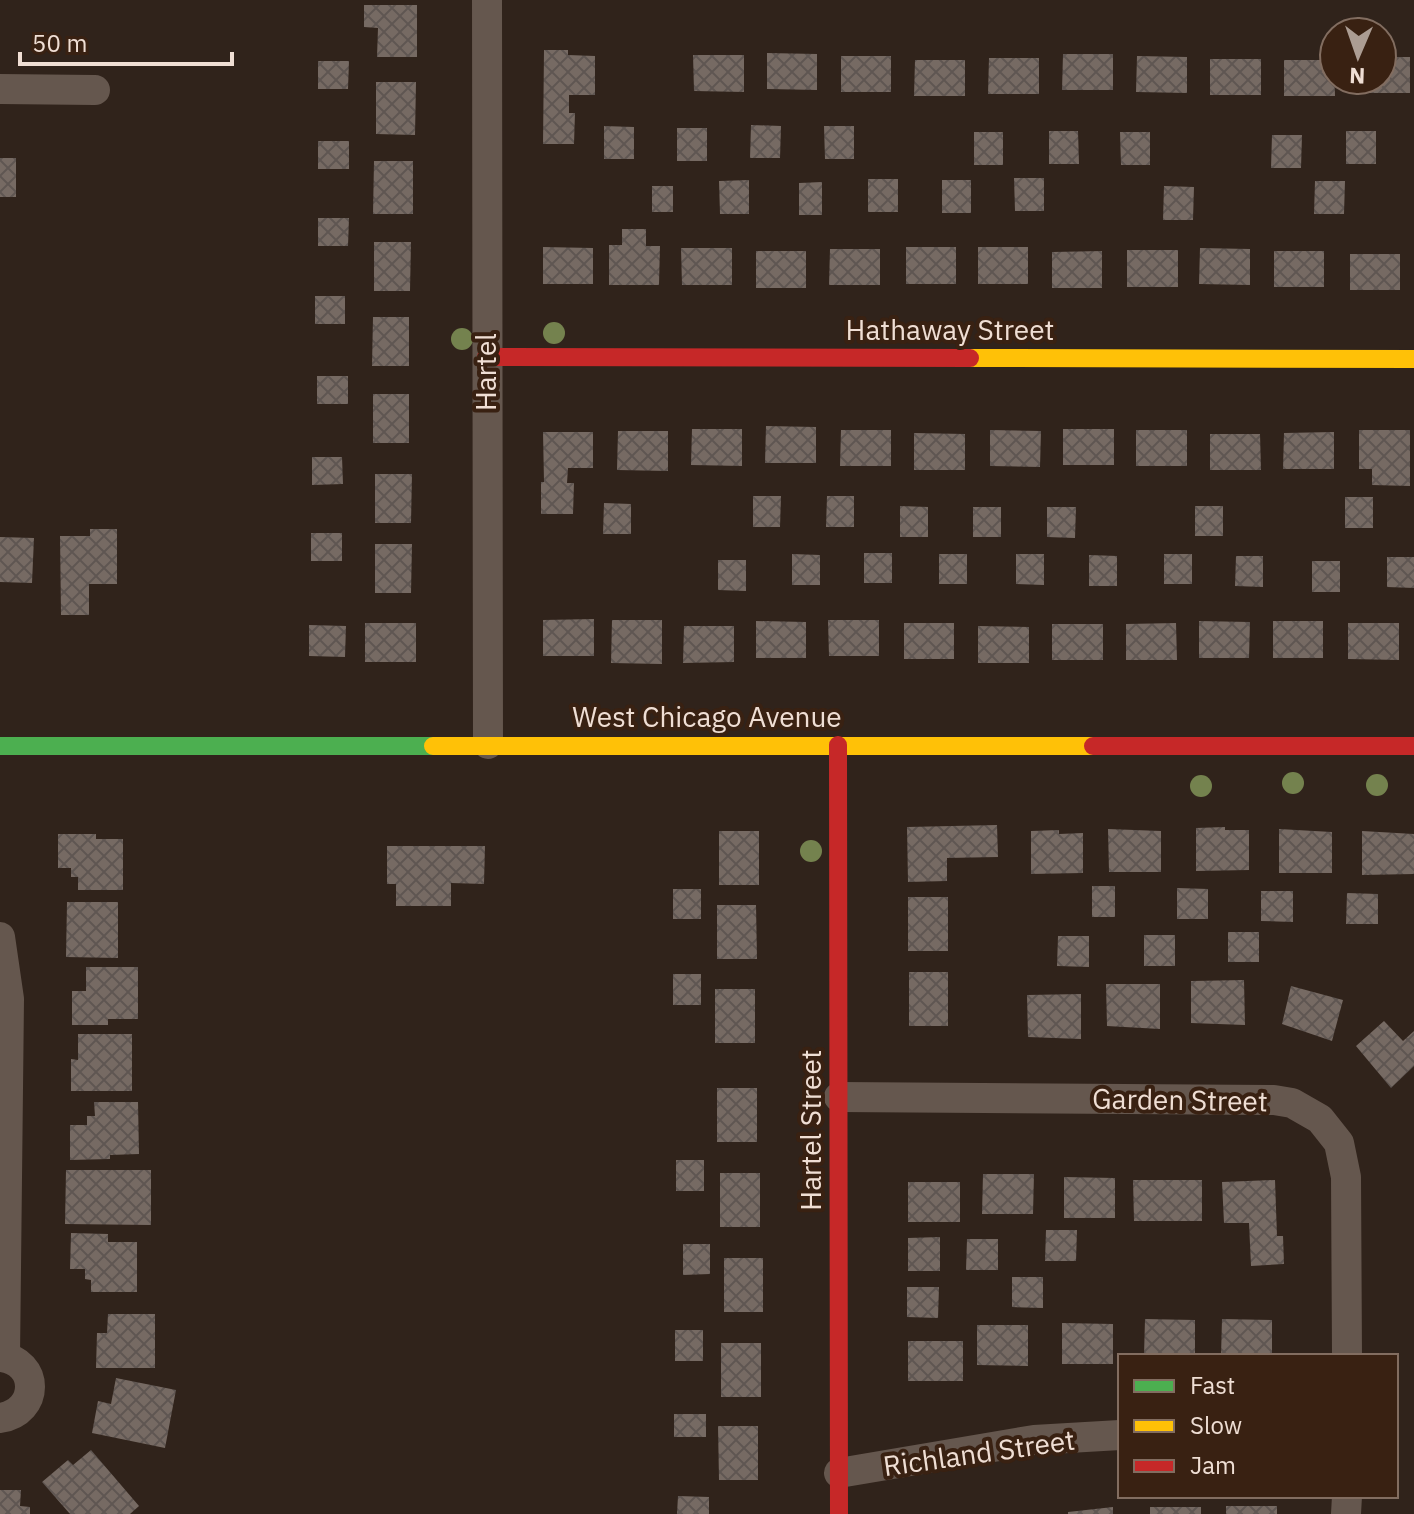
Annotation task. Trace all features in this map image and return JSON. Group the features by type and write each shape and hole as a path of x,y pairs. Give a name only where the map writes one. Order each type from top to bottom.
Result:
{"street":[{"name":"Hartel","path":"487,0 488,744"},
{"path":"0,89 95,90"},
{"name":"Hathaway Street","path":"486,357 1414,359"},
{"name":"Hartel Street","path":"838,745 839,1514"},
{"name":"West Chicago Avenue","path":"0,746 1414,746"},
{"path":"0,937 9,999 3,1145 2,1357 14,1360 28,1375 30,1394 19,1411 0,1418"},
{"name":"Garden Street","path":"839,1097 1274,1100 1292,1103 1320,1119 1339,1143 1344,1165 1347,1354"},
{"name":"Richland Street","path":"839,1473 1034,1440 1118,1435"}],"building":[{"path":"364,5 417,5 417,57 377,57 378,28 364,27"},
{"path":"544,50 568,50 568,55 595,56 595,95 569,95 569,113 575,113 574,144 543,144"},
{"path":"767,53 817,54 817,90 767,89"},
{"path":"1063,54 1113,54 1113,90 1062,90"},
{"path":"693,55 744,55 744,92 694,91"},
{"path":"841,56 891,56 891,92 841,92"},
{"path":"1137,56 1187,57 1187,93 1136,92"},
{"path":"1398,57 1410,57 1410,93 1398,93"},
{"path":"989,58 1039,58 1039,94 988,94"},
{"path":"1210,59 1261,59 1261,95 1210,95"},
{"path":"915,60 965,60 965,96 914,96"},
{"path":"1284,60 1318,60 1318,96 1284,96"},
{"path":"318,61 349,61 348,89 318,89"},
{"path":"376,82 416,82 415,135 376,134"},
{"path":"751,125 781,126 780,158 750,158"},
{"path":"604,126 634,127 634,159 604,159"},
{"path":"824,126 854,126 854,159 825,159"},
{"path":"677,128 707,128 707,161 677,161"},
{"path":"1049,131 1078,131 1079,164 1049,164"},
{"path":"1346,131 1376,131 1376,164 1346,164"},
{"path":"974,132 1003,132 1003,165 974,165"},
{"path":"1120,132 1150,132 1150,165 1121,165"},
{"path":"1272,135 1302,135 1301,168 1271,168"},
{"path":"318,141 349,141 349,169 318,169"},
{"path":"0,158 16,158 16,197 0,197"},
{"path":"374,161 413,161 413,214 373,214"},
{"path":"1014,178 1044,178 1044,211 1015,211"},
{"path":"868,179 898,179 898,212 868,212"},
{"path":"749,180 749,214 720,214 719,181"},
{"path":"942,180 971,180 971,213 942,213"},
{"path":"1315,181 1345,181 1344,214 1314,214"},
{"path":"822,182 822,215 799,215 799,183"},
{"path":"652,186 673,186 673,212 652,212"},
{"path":"1164,186 1194,187 1193,220 1163,220"},
{"path":"318,218 349,218 348,246 318,246"},
{"path":"622,229 646,229 646,246 660,246 659,285 609,285 609,245 622,245"},
{"path":"374,242 411,242 410,291 374,291"},
{"path":"543,247 593,248 593,284 543,284"},
{"path":"906,247 956,247 956,284 906,284"},
{"path":"978,247 1028,247 1028,284 978,284"},
{"path":"681,248 732,248 732,285 682,285"},
{"path":"1200,248 1250,249 1250,285 1199,284"},
{"path":"830,249 880,249 880,285 829,285"},
{"path":"1127,250 1178,250 1178,287 1127,287"},
{"path":"756,251 806,251 806,288 756,288"},
{"path":"1102,251 1102,288 1052,288 1052,252"},
{"path":"1274,251 1324,251 1324,287 1274,287"},
{"path":"1350,254 1400,254 1400,290 1350,290"},
{"path":"315,296 345,296 345,324 315,324"},
{"path":"373,317 409,317 409,366 372,366"},
{"path":"317,376 348,376 348,404 317,404"},
{"path":"373,394 409,394 409,443 373,443"},
{"path":"766,426 816,427 816,463 765,463"},
{"path":"692,429 742,429 742,466 691,465"},
{"path":"1063,429 1114,429 1114,465 1063,465"},
{"path":"841,430 891,430 891,466 840,466"},
{"path":"990,430 1041,431 1040,467 990,466"},
{"path":"1136,430 1187,430 1187,466 1136,466"},
{"path":"1359,430 1410,430 1410,486 1372,485 1372,469 1359,469"},
{"path":"618,431 668,431 668,471 617,470"},
{"path":"543,432 593,432 593,468 568,468 567,483 574,483 573,514 541,514"},
{"path":"1334,432 1334,469 1283,469 1284,433"},
{"path":"914,433 965,434 965,470 914,470"},
{"path":"1210,434 1260,434 1261,470 1210,470"},
{"path":"312,457 342,457 343,484 312,485"},
{"path":"375,474 412,474 411,523 375,523"},
{"path":"753,496 781,496 780,527 753,527"},
{"path":"827,496 854,496 854,527 826,527"},
{"path":"1345,497 1373,497 1373,528 1345,528"},
{"path":"604,503 631,504 631,534 603,534"},
{"path":"900,506 928,507 928,537 900,537"},
{"path":"1195,506 1223,506 1223,536 1195,536"},
{"path":"973,507 1001,507 1001,537 973,537"},
{"path":"1047,507 1076,507 1075,538 1047,537"},
{"path":"90,529 117,529 117,584 89,584 89,615 61,615 60,536 90,536"},
{"path":"311,533 342,533 342,561 311,561"},
{"path":"0,537 34,538 32,583 0,582"},
{"path":"375,544 412,544 411,593 375,593"},
{"path":"864,553 892,553 892,583 864,583"},
{"path":"792,554 820,555 820,585 792,585"},
{"path":"939,554 967,554 967,584 939,584"},
{"path":"1016,554 1044,554 1044,585 1016,584"},
{"path":"1164,554 1192,554 1192,584 1164,584"},
{"path":"1089,555 1117,556 1117,586 1089,586"},
{"path":"1236,556 1263,556 1263,587 1235,586"},
{"path":"1387,557 1414,557 1414,588 1387,587"},
{"path":"718,560 746,560 746,591 718,590"},
{"path":"1312,561 1340,561 1340,592 1312,592"},
{"path":"594,619 594,656 543,656 543,620"},
{"path":"612,620 662,620 662,664 611,663"},
{"path":"828,620 879,620 879,656 829,656"},
{"path":"756,621 806,622 806,658 756,658"},
{"path":"1199,621 1250,622 1249,658 1199,658"},
{"path":"1273,621 1323,621 1323,658 1273,658"},
{"path":"365,623 416,623 416,662 365,662"},
{"path":"904,623 954,623 954,659 904,659"},
{"path":"1176,623 1177,660 1126,660 1126,624"},
{"path":"1348,623 1399,623 1399,660 1348,659"},
{"path":"1052,624 1103,624 1103,660 1052,660"},
{"path":"309,625 346,626 345,657 309,656"},
{"path":"684,626 734,626 734,662 683,663"},
{"path":"978,626 1029,627 1029,663 978,663"},
{"path":"997,825 998,857 947,858 947,881 908,882 907,827"},
{"path":"1225,827 1225,830 1249,830 1249,870 1196,871 1196,828"},
{"path":"1108,829 1161,831 1161,872 1109,872"},
{"path":"1279,829 1332,832 1332,873 1279,873"},
{"path":"1059,830 1059,834 1083,833 1083,873 1031,874 1031,831"},
{"path":"719,831 759,831 759,885 719,885"},
{"path":"1362,831 1414,834 1414,874 1362,875"},
{"path":"58,834 96,834 96,839 123,839 123,890 78,890 78,877 71,877 71,868 58,868"},
{"path":"387,846 485,846 484,884 451,883 451,906 396,906 396,884 387,884"},
{"path":"1092,886 1115,886 1115,917 1092,917"},
{"path":"1177,888 1208,889 1208,919 1177,919"},
{"path":"673,889 701,889 701,919 673,919"},
{"path":"1261,891 1293,891 1293,922 1261,921"},
{"path":"1347,893 1378,894 1378,924 1346,924"},
{"path":"908,897 948,897 948,951 908,951"},
{"path":"67,902 118,902 118,958 66,957"},
{"path":"717,905 756,905 757,959 717,959"},
{"path":"1228,932 1259,932 1259,962 1228,962"},
{"path":"1144,935 1175,935 1175,966 1144,966"},
{"path":"1058,936 1089,936 1089,967 1057,966"},
{"path":"86,967 138,967 138,1019 108,1019 108,1025 72,1025 72,991 86,991"},
{"path":"909,972 948,972 948,1026 909,1026"},
{"path":"673,974 701,974 701,1005 673,1005"},
{"path":"1244,980 1245,1025 1191,1023 1191,981"},
{"path":"1106,984 1160,984 1160,1029 1107,1026"},
{"path":"1291,986 1343,1000 1332,1041 1282,1024"},
{"path":"715,989 755,989 755,1043 715,1043"},
{"path":"1081,994 1081,1039 1028,1037 1027,995"},
{"path":"1384,1021 1403,1041 1414,1031 1414,1066 1391,1088 1356,1046"},
{"path":"78,1034 132,1034 132,1091 71,1091 71,1059 78,1060"},
{"path":"717,1088 757,1088 757,1142 717,1142"},
{"path":"94,1102 138,1102 139,1154 110,1155 110,1159 70,1160 70,1125 87,1125 87,1116 95,1116"},
{"path":"676,1160 704,1160 704,1191 676,1191"},
{"path":"66,1170 151,1170 151,1225 65,1224"},
{"path":"720,1173 760,1173 760,1227 720,1227"},
{"path":"983,1174 1034,1174 1033,1214 982,1214"},
{"path":"1064,1177 1115,1178 1115,1218 1064,1218"},
{"path":"1133,1180 1202,1180 1202,1221 1134,1221"},
{"path":"1275,1180 1277,1236 1283,1236 1284,1264 1251,1266 1249,1223 1224,1223 1222,1182"},
{"path":"908,1182 960,1182 960,1222 908,1222"},
{"path":"1046,1230 1077,1230 1076,1261 1045,1261"},
{"path":"71,1233 108,1234 108,1242 137,1242 137,1292 91,1292 91,1280 85,1279 85,1269 70,1269"},
{"path":"940,1237 940,1271 908,1271 908,1238"},
{"path":"967,1239 998,1239 998,1270 966,1270"},
{"path":"683,1244 710,1244 710,1274 683,1275"},
{"path":"724,1258 763,1258 763,1312 724,1312"},
{"path":"1012,1277 1043,1277 1043,1308 1012,1307"},
{"path":"907,1287 939,1287 938,1318 907,1317"},
{"path":"108,1314 155,1314 155,1368 96,1368 97,1333 107,1333"},
{"path":"1145,1319 1195,1320 1195,1354 1144,1354"},
{"path":"1222,1319 1272,1320 1272,1354 1221,1354"},
{"path":"1062,1323 1113,1324 1113,1364 1062,1364"},
{"path":"977,1325 1028,1325 1028,1366 977,1365"},
{"path":"675,1330 703,1330 703,1361 675,1361"},
{"path":"908,1341 963,1341 963,1381 908,1381"},
{"path":"721,1343 761,1343 761,1397 721,1397"},
{"path":"116,1378 176,1390 165,1448 92,1433 98,1401 111,1404"},
{"path":"674,1414 706,1414 706,1437 674,1437"},
{"path":"718,1426 758,1426 758,1480 719,1480"},
{"path":"91,1450 139,1506 130,1514 70,1514 42,1482 68,1460 73,1465"},
{"path":"0,1490 21,1490 20,1506 30,1507 30,1514 0,1514"},
{"path":"678,1496 709,1497 709,1514 677,1514"},
{"path":"1226,1506 1277,1506 1277,1514 1226,1514"},
{"path":"1113,1507 1113,1514 1068,1514 1068,1512"},
{"path":"1150,1507 1201,1507 1201,1514 1150,1514"}],"traffic: fast":[{"path":"0,746 433,746"}],"traffic: slow":[{"path":"970,358 1414,359"},
{"path":"433,746 1093,746"}],"traffic: jam":[{"path":"486,357 970,358"},
{"path":"838,745 839,1514"},
{"path":"1093,746 1414,746"}]}
